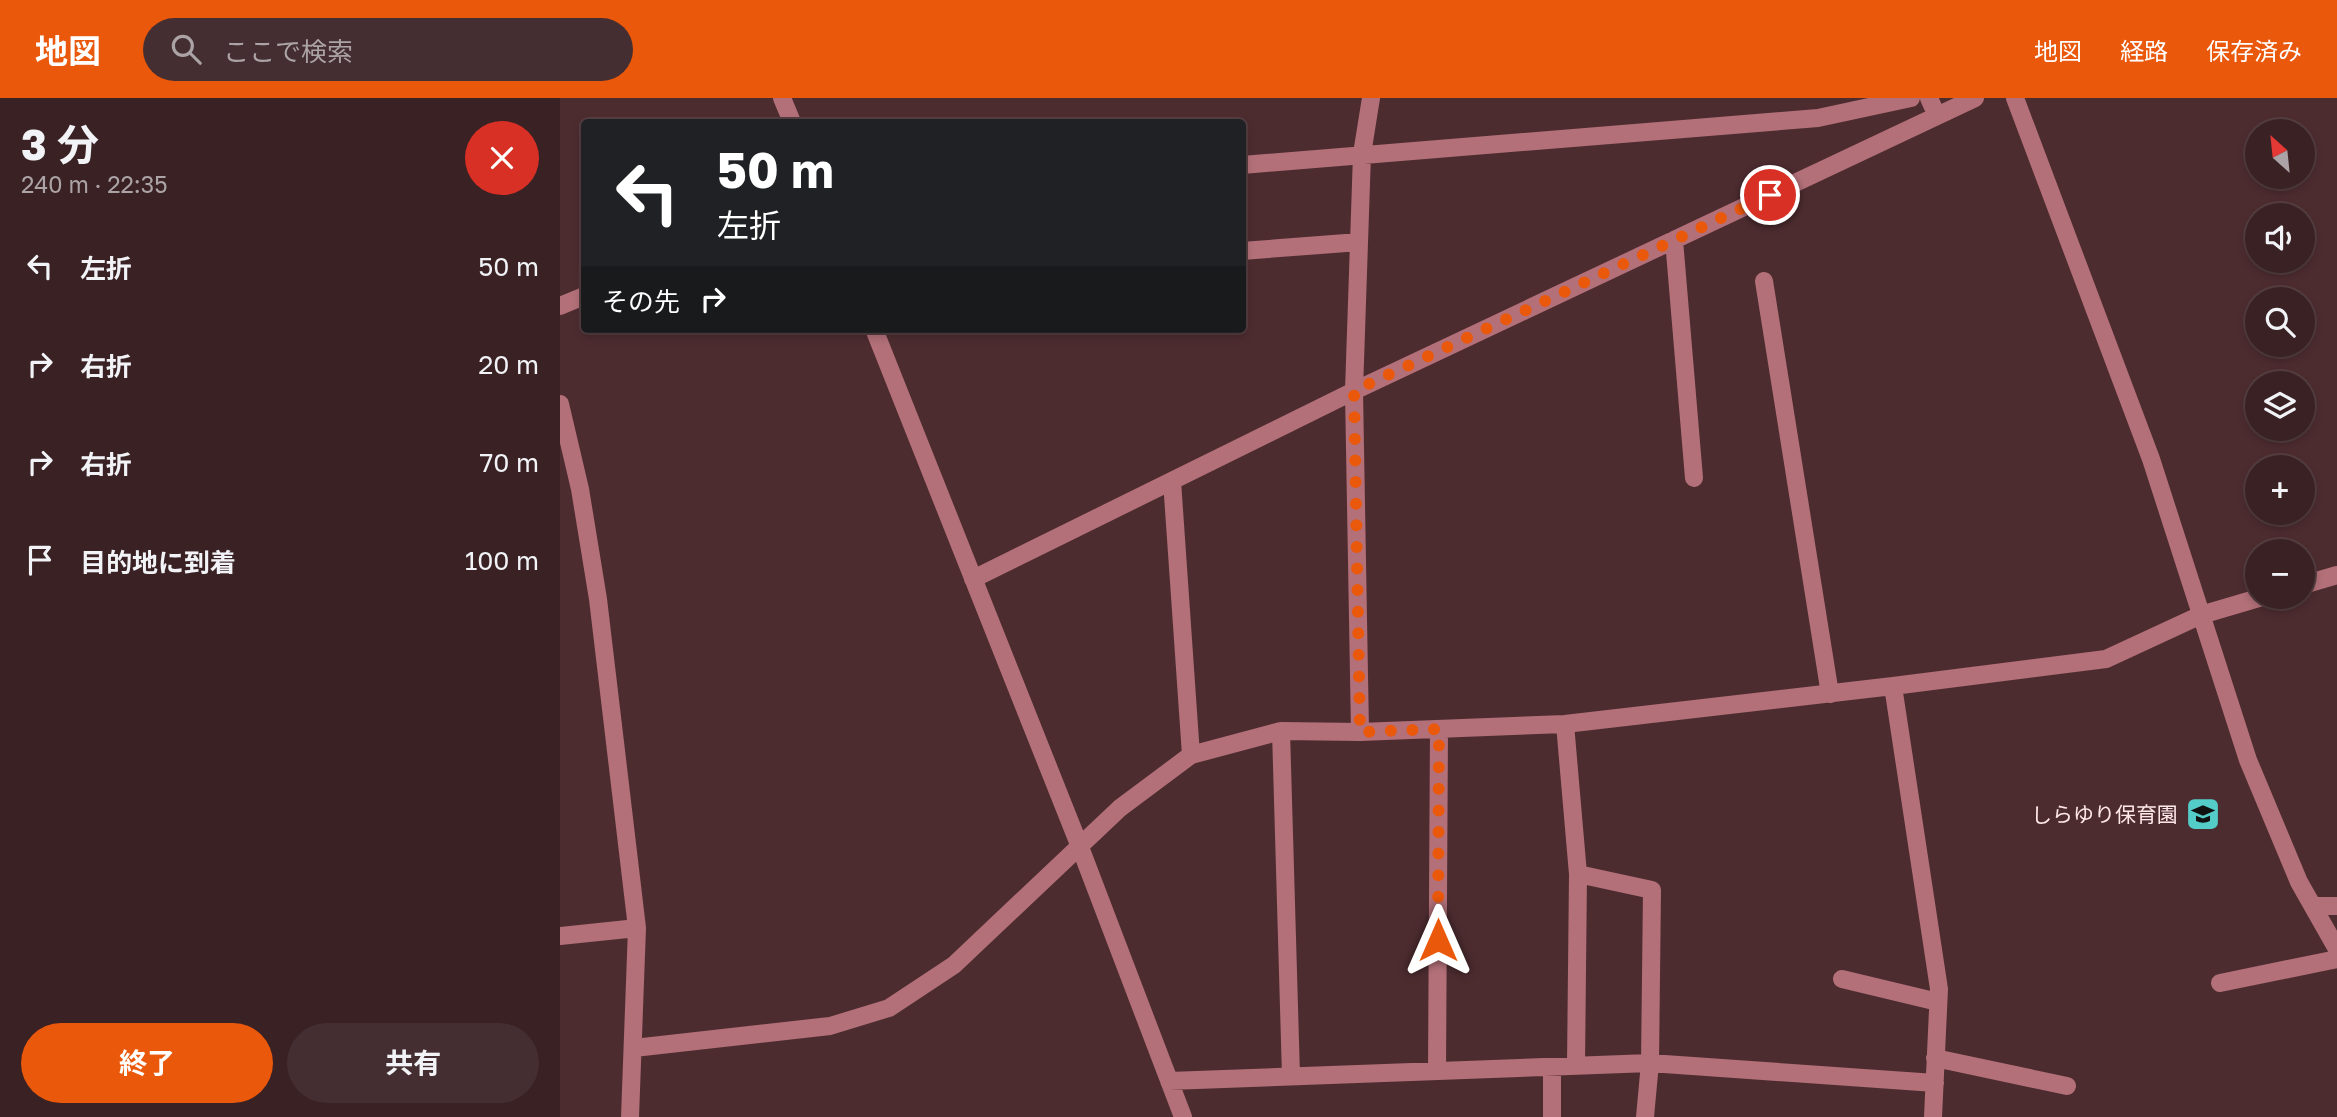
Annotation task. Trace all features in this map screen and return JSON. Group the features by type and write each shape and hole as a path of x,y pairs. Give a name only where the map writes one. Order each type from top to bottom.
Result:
{"street":[{"path":"782,98 791,119"},
{"path":"1360,732 1354,391 1362,154 1371,98"},
{"path":"1246,165 1818,118 1911,98"},
{"path":"1929,98 1937,116"},
{"path":"973,579 1354,391 1975,98"},
{"path":"2015,98 2151,458 2248,760 2299,882 2337,949"},
{"path":"1674,240 1694,478"},
{"path":"1246,251 1359,242"},
{"path":"1764,281 1830,694"},
{"path":"560,306 581,297"},
{"path":"876,333 1080,847 1183,1117"},
{"path":"560,404 580,489 598,599 637,928 630,1117"},
{"path":"1172,481 1191,755"},
{"path":"2315,581 2337,575"},
{"path":"634,1048 830,1026 889,1008 954,965 1120,808 1191,755 1281,731 1360,732 1565,724 1893,687 2106,659 2201,615 2245,602"},
{"path":"1893,687 1939,989 1933,1117"},
{"path":"1565,724 1578,874 1576,1066"},
{"path":"1437,1071 1439,729"},
{"path":"1281,731 1291,1076"},
{"path":"1578,874 1652,890 1650,1063 1644,1117"},
{"path":"2313,906 2337,906"},
{"path":"560,936 637,928"},
{"path":"2220,983 2337,959"},
{"path":"1842,979 1938,1002"},
{"path":"1935,1058 2067,1086"},
{"path":"1169,1081 1650,1063 1934,1083"},
{"path":"1552,1067 1552,1117"}],"place":[{"name":"しらゆり保育園","path":"2203,814"}],"route":[{"path":"1438,940 1439,729 1360,732 1354,391 1770,195"}]}
